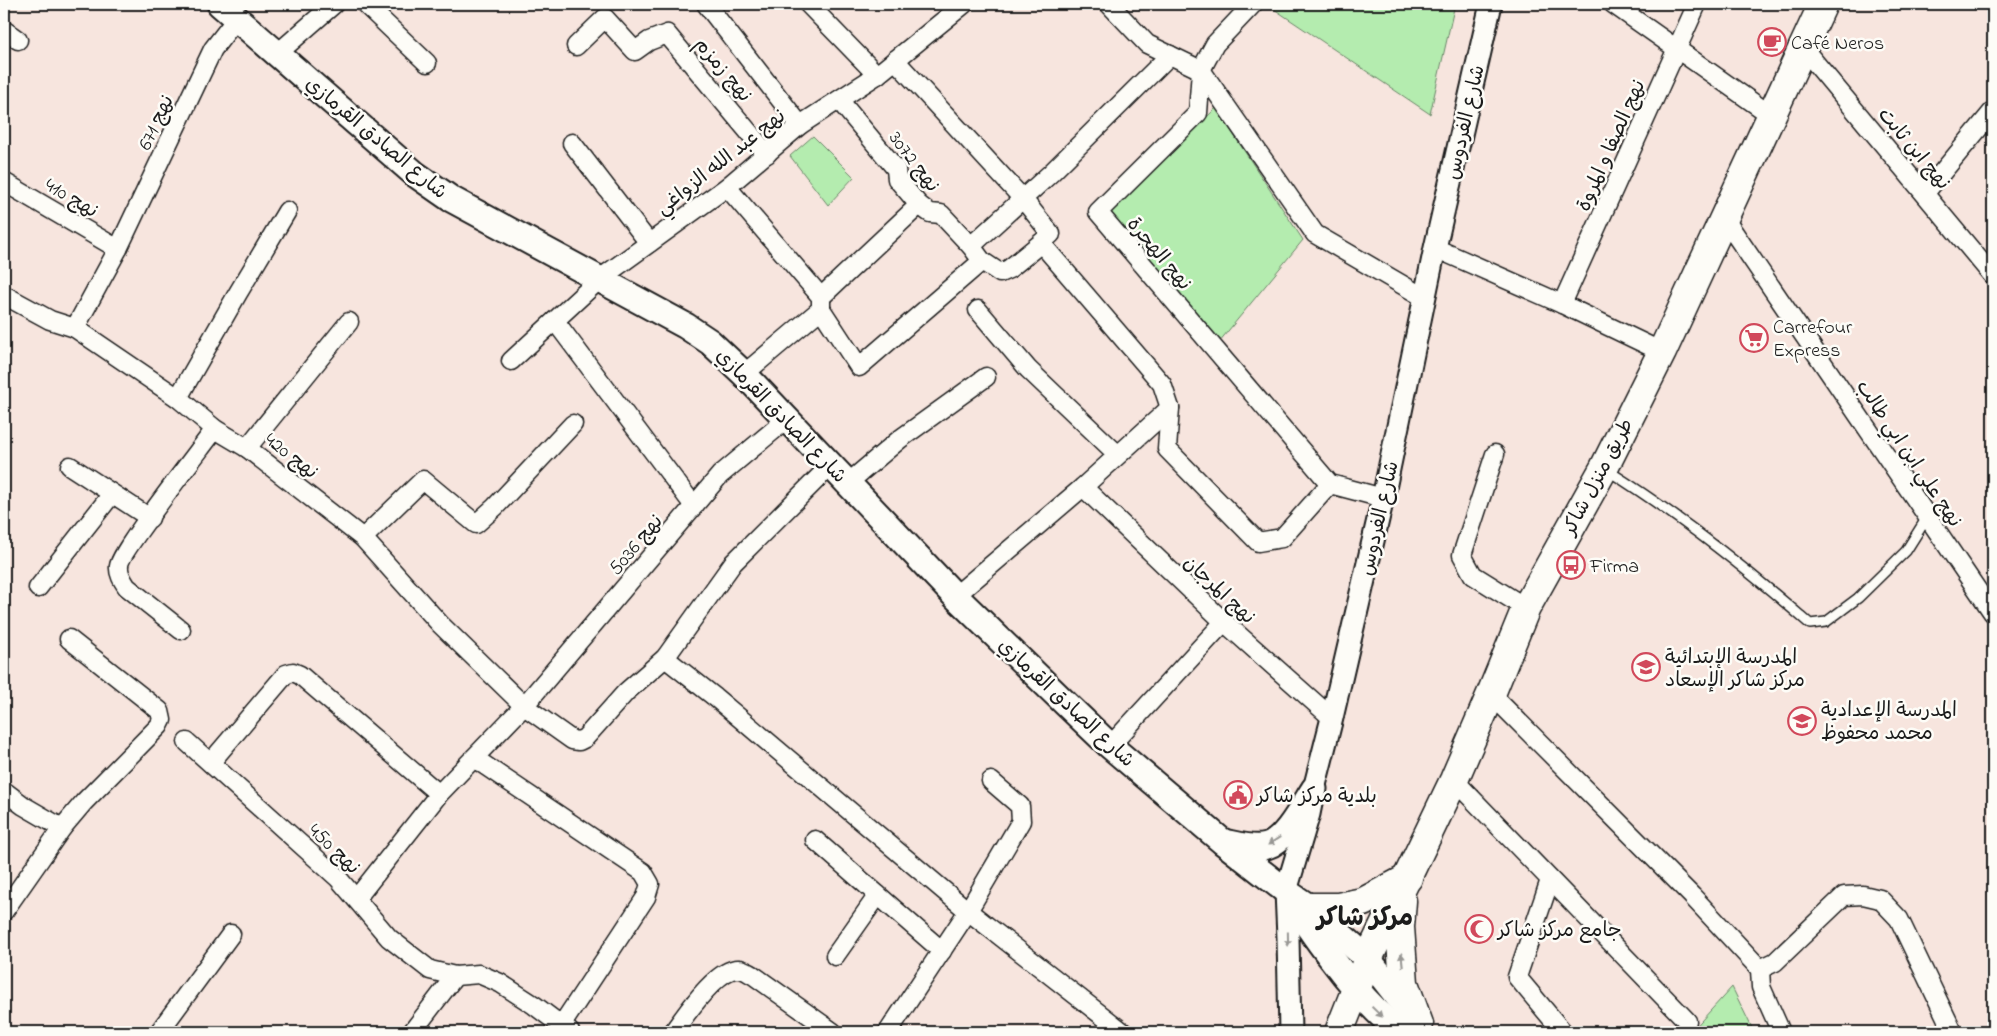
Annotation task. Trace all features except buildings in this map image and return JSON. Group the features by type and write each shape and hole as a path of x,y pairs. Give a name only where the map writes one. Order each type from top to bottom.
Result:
{"main road":[{"name":"طريق منزل شاكر","path":"1339,1032 1368,960 1454,780 1526,608 1604,468 1662,352 1822,4"},
{"name":"شارع الصادق القرمازي","path":"229,11 380,145 436,189 451,199 601,278 710,342 744,374 955,596 1110,746 1223,842 1295,898 1368,960 1415,1029"},
{"path":"1223,842 1240,846 1268,846 1284,834 1314,789"},
{"path":"1295,898 1338,906 1363,902 1406,881"},
{"path":"1406,881 1400,927 1401,952 1404,983 1415,1029"},
{"name":"شارع الصادق القرمازي","path":"1295,898 1304,923 1356,990 1376,1012 1415,1029"}],"street":[{"path":"278,53 334,4"},
{"path":"365,4 427,63"},
{"path":"706,4 800,125"},
{"path":"808,4 877,75"},
{"name":"نهج عبد الله الزواغي","path":"511,361 601,278 727,186 800,125 877,75 964,4"},
{"path":"1109,4 1147,44 1201,70 1315,234 1425,298"},
{"name":"نهج الهجرة","path":"1253,4 1215,44 1201,70 1198,113 1098,212 1330,484"},
{"name":"شارع الفردوس","path":"1290,1032 1288,938 1309,814 1383,498 1435,248 1491,4"},
{"path":"1614,4 1772,116"},
{"name":"نهج الصفا و المروة","path":"1562,304 1697,4"},
{"name":"نهج 671","path":"118,249 213,49 229,11"},
{"name":"نهج زمزم","path":"576,46 605,18 635,51 649,40 667,34 767,154"},
{"name":"نهج ابن ثابت","path":"1803,48 1926,193 1993,276"},
{"path":"971,246 1023,199 1170,55"},
{"path":"727,186 821,303 859,367 982,261 1000,272 1009,269 1051,234 1023,199 895,60"},
{"name":"نهج 3072","path":"839,100 896,169 897,179 919,205 930,213 941,214 971,246 982,261"},
{"path":"1926,193 1993,111"},
{"path":"572,143 649,244"},
{"name":"نهج 410","path":"4,182 118,249"},
{"path":"744,374 821,303 919,205"},
{"path":"178,398 287,211"},
{"name":"نهج علي ابن ابي طالب","path":"1724,218 1993,613"},
{"path":"1041,243 1162,384 1170,408 1167,449 1258,542 1282,538 1330,484 1383,498"},
{"path":"1435,248 1562,304 1662,352"},
{"path":"75,328 118,249"},
{"name":"نهج 420","path":"4,295 50,320 75,328 178,398 215,429 247,448 363,538 440,624 524,706 572,740 579,741 585,738 626,692 666,658"},
{"path":"978,310 1028,369 1117,454"},
{"path":"555,321 694,506"},
{"path":"247,448 349,322"},
{"path":"848,483 900,439 986,377"},
{"path":"955,596 1083,487 1117,454 1170,408"},
{"name":"نهج 5036","path":"356,899 439,794 524,706 720,474 787,419"},
{"path":"363,538 423,480 476,524 573,424"},
{"path":"181,630 126,587 121,579 119,565 123,556 215,429"},
{"path":"1494,454 1462,555 1473,576 1526,608"},
{"path":"831,465 733,563 666,658 968,911 1123,1032"},
{"path":"70,466 150,518"},
{"name":"نهج المرجان","path":"1083,487 1224,622 1332,718"},
{"path":"38,588 112,494"},
{"path":"1110,746 1224,622"},
{"path":"4,911 62,828 84,802 159,726 162,720 160,712 69,639"},
{"path":"211,762 286,674 293,672 300,675 439,794"},
{"path":"1491,694 1692,896 1760,969 1761,987 1781,1032"},
{"name":"نهج 450","path":"187,742 338,878 389,938 430,970 455,976 479,974 500,983 566,1029"},
{"path":"474,758 643,872 650,884 646,897 566,1029"},
{"path":"1454,780 1687,1021"},
{"path":"888,1032 968,911 1021,821 1020,806 991,781"},
{"path":"4,791 24,806 62,828"},
{"path":"815,840 942,951"},
{"path":"1550,880 1517,977 1563,1032"},
{"path":"1760,969 1775,962 1844,896 1863,894 1880,899 1899,919 1953,1032"},
{"path":"835,956 878,895"},
{"path":"159,1032 231,934"},
{"path":"673,1032 703,993 731,970 741,968 754,975 833,1032"},
{"path":"412,1032 455,976"}],"lane":[{"path":"1604,468 1647,494 1780,598 1810,624 1826,622 1858,598 1906,551 1928,516"}],"green space":[{"path":"1279,4 1455,4 1430,114 1274,9"},
{"path":"1216,108 1303,240 1219,342 1109,213"},
{"path":"813,136 854,177 828,205 790,156"},
{"path":"1732,987 1754,1032 1691,1032"}],"place":[{"name":"Café Neros","path":"1772,42"},
{"name":"Carrefour Express","path":"1754,338"},
{"name":"Firma","path":"1571,565"},
{"name":"المدرسة الإبتدائية مركز شاكر الإسعاد","path":"1646,667"},
{"name":"المدرسة الإعدادية محمد محفوظ","path":"1802,721"},
{"name":"بلدية مركز شاكر","path":"1238,795"},
{"name":"جامع مركز شاكر","path":"1479,929"}],"district":[{"name":"مركز شاكر","path":"1365,916"}]}
